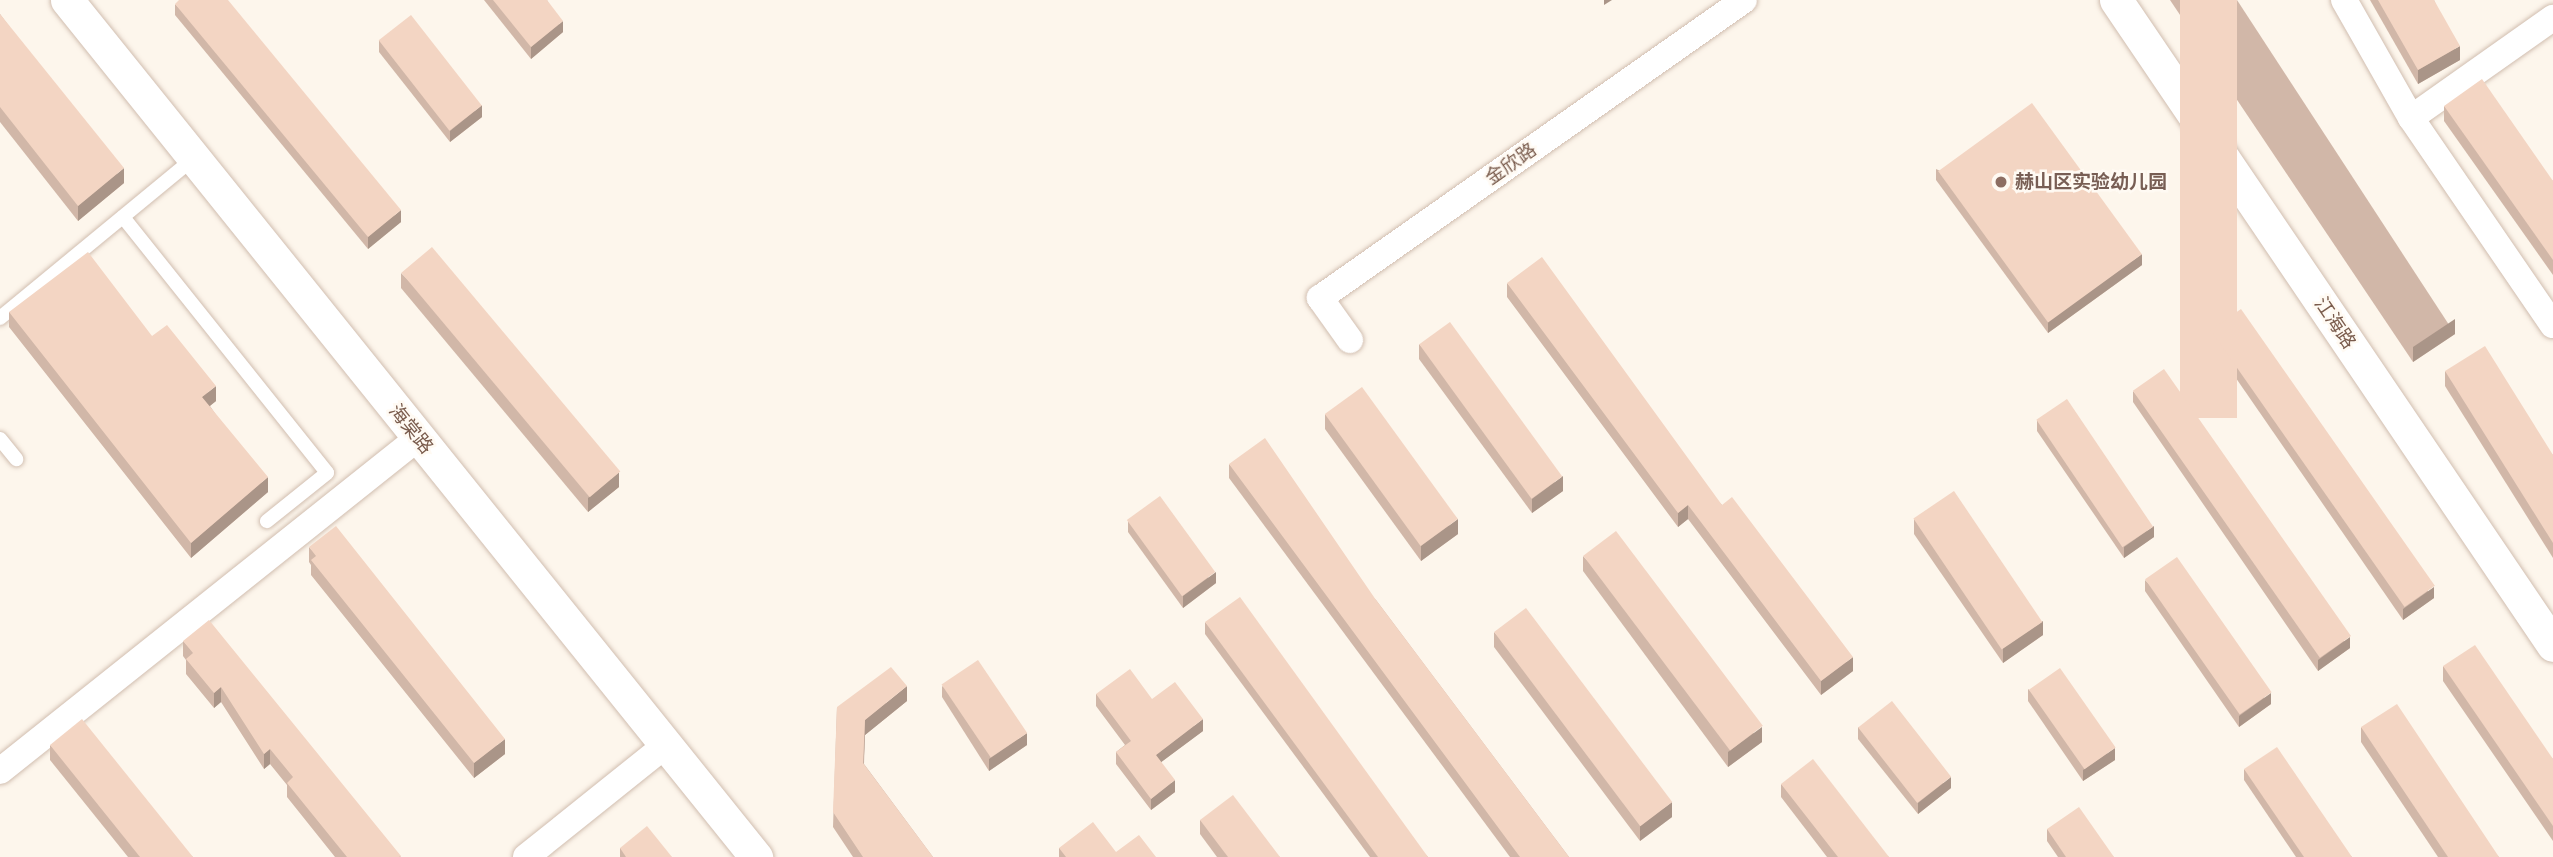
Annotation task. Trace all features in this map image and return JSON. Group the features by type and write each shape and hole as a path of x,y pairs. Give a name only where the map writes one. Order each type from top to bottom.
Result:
{"street":[{"name":"海棠路","path":"67,0 756,857"},
{"name":"金欣路","path":"1350,340 1321,298 1744,0"},
{"name":"江海路","path":"2116,0 2553,645"},
{"path":"2344,0 2411,118 2553,325"},
{"path":"2411,118 2553,18"},
{"path":"0,771 418,438"},
{"path":"526,857 666,745"}],"lane":[{"path":"0,318 194,158"},
{"path":"123,217 327,473 267,522"},
{"path":"0,439 16,459"}],"building":[{"path":"179,0 228,0 401,210 368,237 175,4"},
{"path":"493,0 547,0 563,21 531,47"},
{"path":"2180,0 2237,0 2237,418 2180,418"},
{"path":"2378,0 2434,0 2460,46 2418,70"},
{"path":"0,14 124,168 78,206 0,107"},
{"path":"411,15 482,106 449,131 379,40"},
{"path":"2482,79 2553,181 2553,260 2444,106"},
{"path":"2032,103 2142,254 2048,322 1938,171"},
{"path":"432,247 620,471 590,497 401,273"},
{"path":"88,252 152,336 167,325 216,386 202,397 268,477 191,543 9,312"},
{"path":"1542,257 1722,505 1732,497 1853,657 1821,681 1688,505 1678,513 1507,283"},
{"path":"2241,309 2435,586 2405,607 2211,330"},
{"path":"1450,322 1562,477 1532,499 1419,344"},
{"path":"2485,346 2553,455 2553,543 2445,371"},
{"path":"2164,369 2351,636 2320,658 2133,391"},
{"path":"1362,387 1458,519 1421,546 1325,414"},
{"path":"2067,399 2153,527 2122,547 2036,420"},
{"path":"1265,438 1376,600 1569,857 1520,857 1229,464"},
{"path":"1954,491 2042,622 2002,649 1913,518"},
{"path":"1160,496 1215,572 1182,596 1127,520"},
{"path":"336,526 505,739 474,763 311,560 316,556 309,547"},
{"path":"1616,531 1763,726 1730,751 1583,556"},
{"path":"2177,557 2272,692 2240,715 2145,579"},
{"path":"1240,597 1428,857 1378,857 1205,622"},
{"path":"1526,608 1672,802 1640,826 1494,632"},
{"path":"209,620 401,856 347,857 287,783 293,777 270,749 264,754 221,687 214,693 186,659 193,653 183,641"},
{"path":"2475,645 2553,759 2553,826 2443,666"},
{"path":"978,660 1027,733 991,758 942,685"},
{"path":"891,667 907,686 865,720 863,763 933,857 863,857 833,812 837,707"},
{"path":"2060,668 2116,747 2085,769 2029,690"},
{"path":"1130,669 1152,699 1175,682 1203,719 1156,755 1175,780 1151,799 1116,752 1131,741 1096,694"},
{"path":"1892,701 1951,777 1917,803 1858,727"},
{"path":"2397,704 2499,857 2448,857 2361,727"},
{"path":"82,719 193,857 140,857 50,745"},
{"path":"2277,747 2352,857 2304,857 2244,769"},
{"path":"1813,759 1889,857 1838,857 1781,784"},
{"path":"1233,795 1280,857 1228,857 1200,820"},
{"path":"2079,807 2114,857 2066,857 2047,829"},
{"path":"1093,822 1116,852 1139,835 1156,857 1066,857 1059,848"},
{"path":"647,826 672,857 626,857 620,848"}],"place":[{"name":"赫山区实验幼儿园","path":"2001,182"}]}
